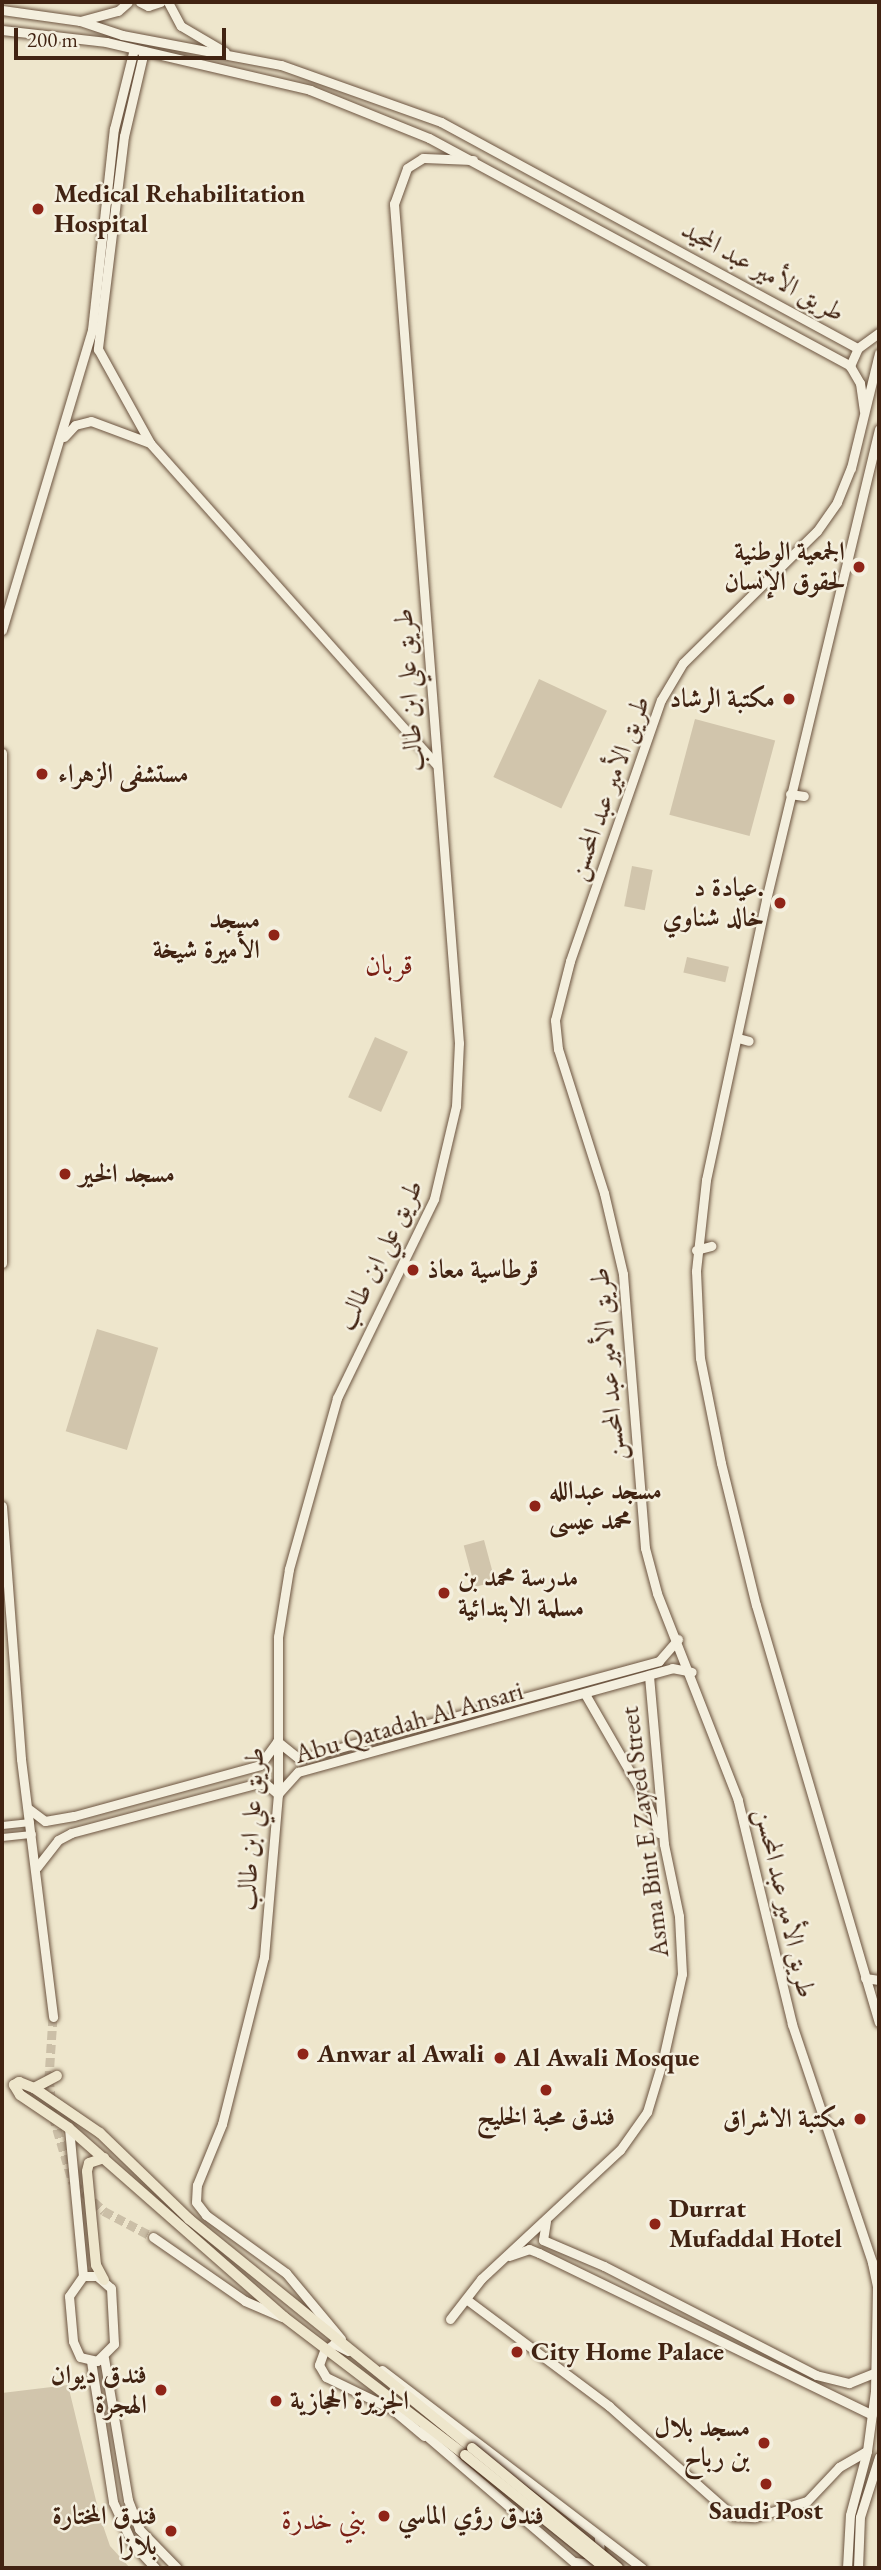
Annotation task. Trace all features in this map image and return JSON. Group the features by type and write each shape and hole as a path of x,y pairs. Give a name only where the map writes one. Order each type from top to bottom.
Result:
{"highway":[{"path":"34,2088 57,2076"},
{"path":"606,2568 468,2451 402,2390 189,2219 100,2133 34,2088 19,2082 14,2085 20,2095 69,2128 105,2158 177,2227 284,2317 468,2451 615,2568"},
{"path":"104,2280 96,2265 87,2171 97,2158 105,2158"}],"main road":[{"path":"80,21 109,15 128,2"},
{"path":"140,2 148,6 160,2"},
{"path":"168,2 181,26 230,55"},
{"name":"طريق الأمير عبد المجيد","path":"2,10 80,21 122,35 230,55 358,89 441,122 858,348 850,366 473,160 310,90 83,38 2,30"},
{"path":"2,630 62,439 92,330 114,129 139,50"},
{"path":"139,50 124,136 98,349 150,443 436,764"},
{"name":"طريق علي ابن طالب","path":"344,2345 286,2273 206,2215 196,2202 197,2185 222,2124 264,1957 278,1794 280,1623 307,1498 358,1349 434,1199 455,1115 458,1043 394,204 407,168 423,158 473,160"},
{"path":"858,348 879,333"},
{"name":"طريق الأمير عبد المحسن","path":"847,2568 850,2515 867,2451 876,2372 878,2324 872,2262 806,2072 738,1800 692,1673 657,1593 645,1548 623,1274 604,1193 558,1049 555,1020 570,961 661,700 683,663 817,531 837,502 851,468 879,353"},
{"path":"850,366 860,383 864,416"},
{"path":"62,439 75,425 92,421 150,443"},
{"name":"طريق الأمير عبد المحسن","path":"879,434 790,793 713,1152 696,1250 699,1347 721,1463 756,1605 879,2022"},
{"path":"2,753 2,1263"},
{"path":"790,793 804,796"},
{"path":"738,1038 749,1041"},
{"path":"713,1152 726,1154"},
{"path":"696,1250 711,1246"},
{"path":"2,1506 30,1822 53,2017"},
{"name":"Abu Qatadah Al Ansari","path":"29,1809 52,1822 167,1791 260,1765 277,1741 299,1759 659,1661 678,1639"},
{"name":"Abu Qatadah Al Ansari","path":"37,1867 58,1840 71,1833 255,1784 266,1784 278,1794 298,1772 672,1668 692,1673"},
{"name":"Asma Bint E Zayed Street","path":"450,2319 501,2259 620,2150 647,2112 682,1974 679,1916 664,1844 649,1675"},
{"path":"585,1694 645,1796 664,1844"},
{"path":"865,1978 879,1980"},
{"path":"69,2128 83,2276 69,2296 72,2330 76,2352 91,2361 104,2358 114,2344 115,2325 111,2288 104,2280 83,2276"},
{"path":"537,2252 543,2240 541,2230 548,2216"},
{"path":"153,2237 245,2301 284,2317"},
{"path":"543,2240 604,2266 816,2375 849,2383 876,2372"},
{"path":"501,2259 520,2250 537,2252 872,2415"},
{"path":"466,2299 609,2406 695,2486 743,2519 807,2501 839,2467 867,2451"},
{"path":"344,2345 334,2344 326,2348 319,2365 326,2377 393,2409 577,2565 592,2564 600,2558 598,2535"},
{"path":"104,2358 128,2500 139,2529 177,2568"},
{"path":"364,2359 456,2422 642,2568"},
{"path":"91,2361 113,2502 132,2543 155,2568"},
{"path":"810,2385 816,2375"},
{"path":"411,2411 424,2436"},
{"path":"869,2436 879,2425"},
{"path":"858,2568 860,2517 879,2457"},
{"path":"615,2568 626,2557"}],"street":[{"path":"2,1825 30,1822"},
{"path":"2,1837 32,1834"}],"shaded area":[{"path":"539,679 607,711 561,809 493,777"},
{"path":"695,719 775,740 750,836 669,815"},
{"path":"632,866 653,870 645,910 624,906"},
{"path":"687,957 729,967 725,982 683,973"},
{"path":"375,1037 408,1052 381,1112 348,1097"},
{"path":"97,1329 158,1348 127,1450 66,1431"},
{"path":"484,1540 495,1582 475,1587 464,1545"},
{"path":"68,2385 100,2517 110,2546 130,2568 2,2568 2,2393"}],"tunnel":[{"path":"53,2017 49,2078 53,2116 73,2183 104,2211 153,2237"}],"place":[{"name":"Medical Rehabilitation Hospital","path":"38,209"},
{"name":"الجمعية الوطنية لحقوق الإنسان","path":"859,567"},
{"name":"مكتبة الرشاد","path":"789,699"},
{"name":"مستشفى الزهراء","path":"42,774"},
{"name":"عيادة د. خالد شناوي","path":"780,903"},
{"name":"مسجد الأميرة شيخة","path":"274,935"},
{"name":"مسجد الخير","path":"65,1174"},
{"name":"قرطاسية معاذ","path":"413,1270"},
{"name":"مسجد عبدالله محمد عيسى","path":"535,1506"},
{"name":"مدرسة محمد بن مسلمة الابتدائية","path":"444,1593"},
{"name":"Anwar al Awali","path":"303,2054"},
{"name":"Al Awali Mosque","path":"500,2058"},
{"name":"فندق محبة الخليج","path":"546,2090"},
{"name":"مكتبة الاشراق","path":"860,2119"},
{"name":"Durrat Mufaddal Hotel","path":"655,2224"},
{"name":"City Home Palace","path":"517,2352"},
{"name":"فندق ديوان الهجرة","path":"161,2390"},
{"name":"الجزيرة الحجازية","path":"276,2401"},
{"name":"مسجد بلال بن رباح","path":"764,2443"},
{"name":"Saudi Post","path":"766,2484"},
{"name":"فندق رؤي الماسي","path":"384,2516"},
{"name":"فندق المختارة بلازا","path":"171,2531"}],"district":[{"name":"قربان","path":"389,964"},
{"name":"بني خدرة","path":"324,2519"}]}
